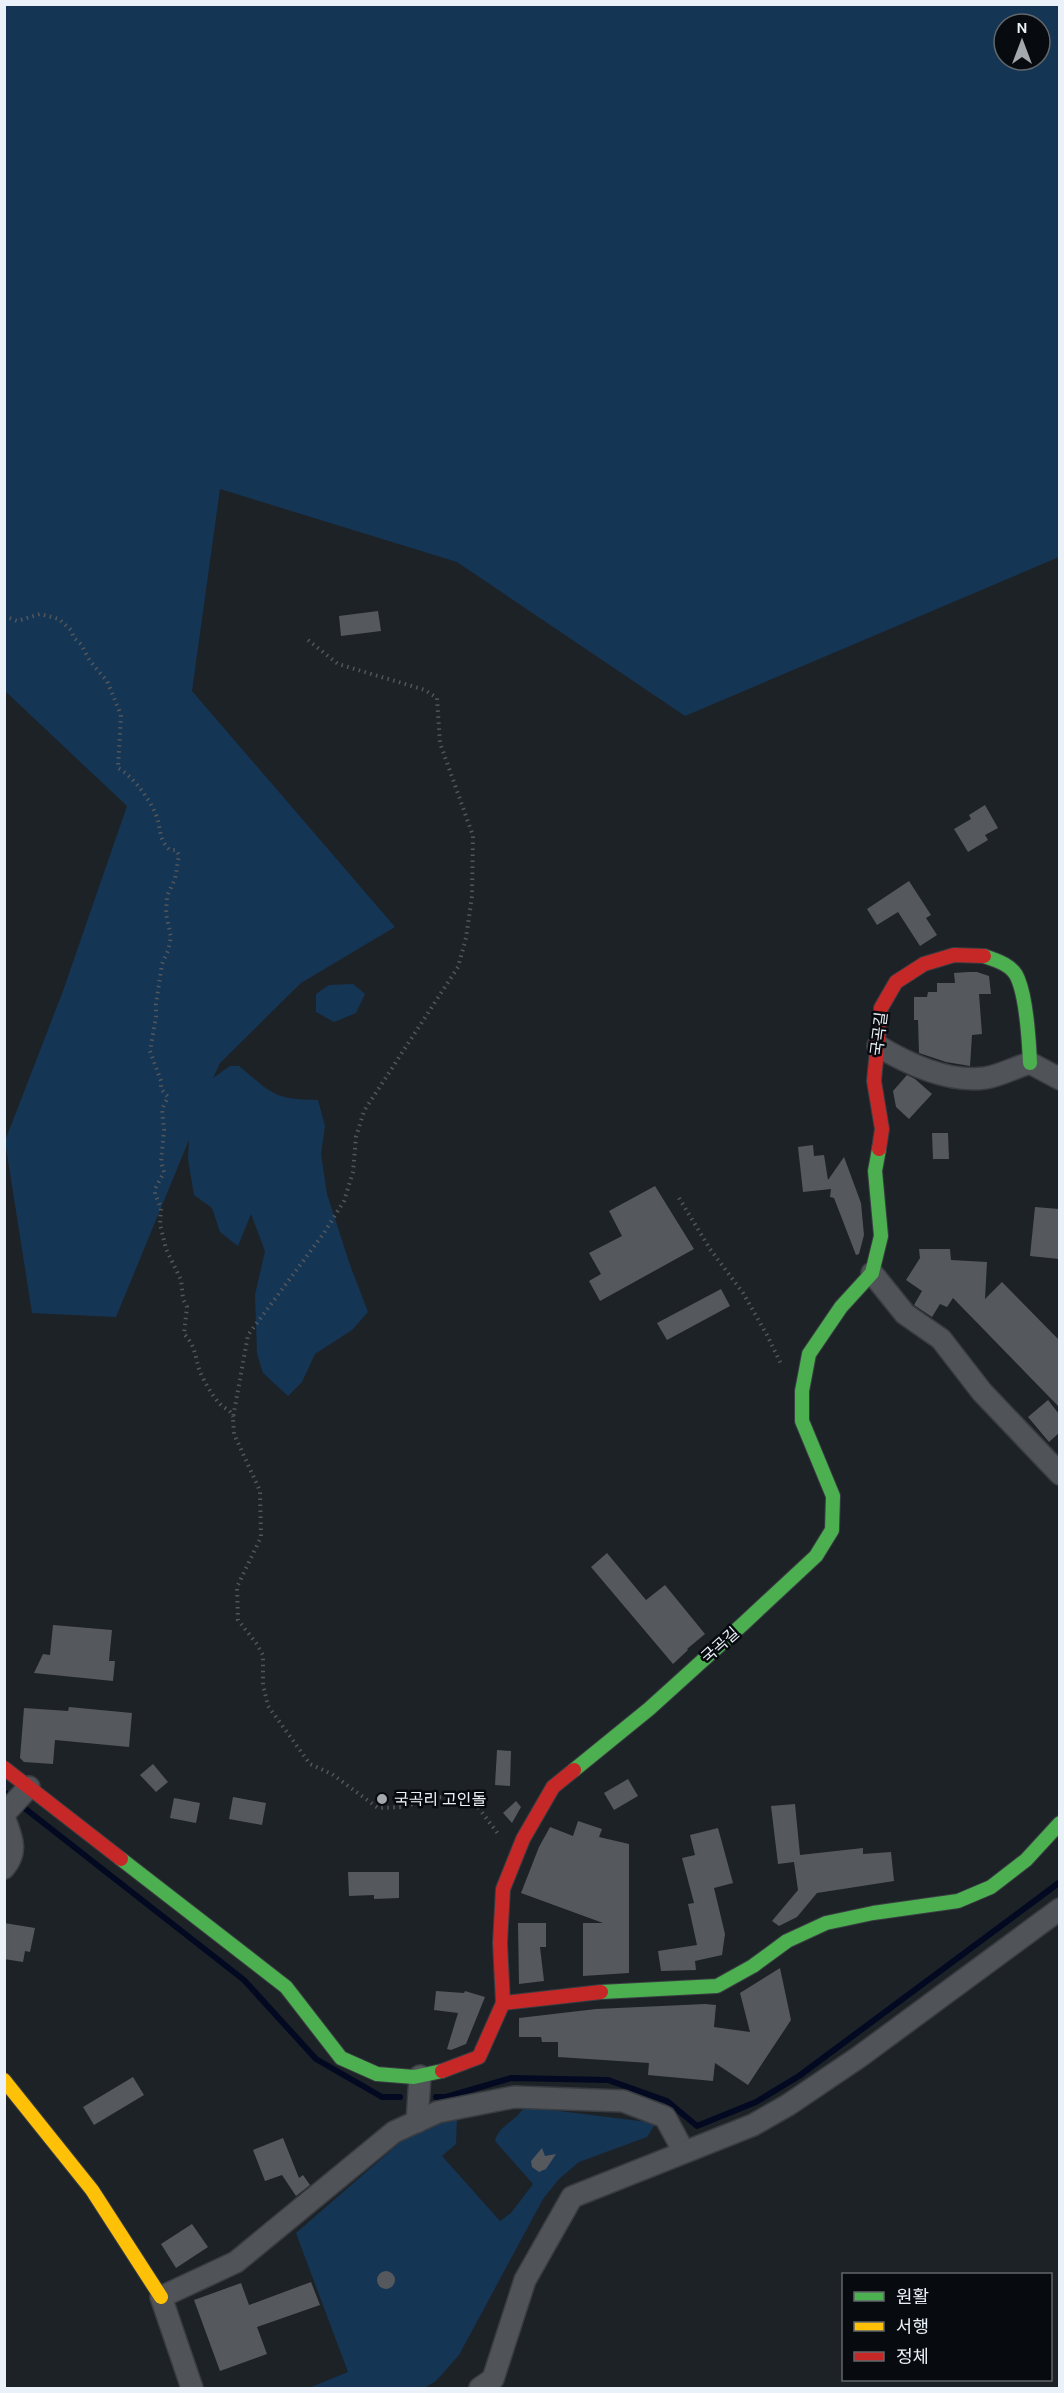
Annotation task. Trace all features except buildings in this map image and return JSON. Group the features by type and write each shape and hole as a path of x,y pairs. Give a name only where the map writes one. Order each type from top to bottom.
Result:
{"street":[{"name":"국곡길","path":"503,2002 500,1942 503,1889 516,1857 553,1787 649,1709 816,1556 832,1530 833,1496 802,1421 801,1391 809,1354 841,1307 872,1273 881,1236 875,1171 882,1129 874,1081 881,1008 896,982 924,964 954,954 980,956 1002,962 1018,977 1028,1031 1030,1063"},
{"path":"878,1046 904,1062 946,1076 985,1078 1030,1063 1059,1079"},
{"path":"872,1273 905,1314 941,1339 982,1392 1059,1474"},
{"path":"4,1768 27,1789 286,1987 341,2058 377,2074 420,2076 448,2070 479,2057 503,2002 595,1992 717,1986 753,1966 787,1941 826,1923 873,1913 958,1901 991,1887 1026,1860 1059,1823"},
{"path":"4,1868 14,1850 6,1814 27,1789"},
{"path":"480,2388 493,2379 525,2280 572,2197 753,2124 788,2105 859,2057 1059,1909"},
{"path":"417,2122 420,2076"},
{"path":"4,2080 92,2190 161,2297 192,2388"},
{"path":"161,2297 236,2262 394,2132 438,2112 514,2097 623,2102 665,2117 684,2152"}],"path":[{"path":"4,616 17,621 40,614 59,620 71,630 90,661 107,681 121,715 118,768 127,772 146,797 158,820 163,844 170,850 176,850 179,855 175,879 167,896 166,914 171,937 162,964 150,1050 157,1076 161,1081 161,1089 168,1097 162,1109 164,1130 161,1162 164,1173 155,1189 155,1194 161,1208 160,1224 166,1249 181,1280 183,1299 187,1307 184,1334 197,1354 200,1372 220,1404 230,1410 233,1418"},
{"path":"308,640 338,664 425,690 437,698 440,743 472,836 471,896 466,938 458,966 364,1111 356,1137 353,1172 344,1201 324,1233 248,1335 233,1418 234,1434 260,1491 261,1537 237,1587 238,1620 256,1642 263,1656 263,1685 268,1706 310,1764 332,1774 378,1808 403,1807 435,1797 461,1798 474,1802 516,1857"},
{"path":"679,1198 710,1249 743,1293 785,1373"}],"shaded area":[{"path":"4,5 1059,5 1059,557 685,716 457,562 220,489 192,691 395,927 301,983 220,1063 213,1078 230,1066 239,1066 274,1093 303,1100 318,1100 325,1126 321,1154 327,1194 368,1312 352,1330 315,1354 302,1382 288,1396 263,1373 257,1354 255,1295 265,1251 251,1214 238,1246 220,1232 212,1208 194,1195 188,1159 189,1140 116,1317 32,1313 5,1141 63,991 127,806 5,691"},
{"path":"353,984 365,994 356,1013 334,1022 316,1012 316,994 329,985"},
{"path":"523,2109 543,2109 656,2123 647,2137 579,2162 559,2179 543,2199 459,2355 436,2381 424,2388 309,2388 348,2372 296,2233 404,2139 448,2119 457,2119 456,2144 442,2156 500,2221 511,2213 533,2184 495,2141 503,2128"}],"waterway":[{"path":"4,1792 244,1980 316,2059 382,2097 400,2097"},
{"path":"436,2097 446,2097 511,2078 608,2080 667,2101 697,2126 756,2102 799,2076 1060,1882"}],"traffic: fast":[{"path":"984,956 999,961 1016,974 1025,1008 1030,1063"},
{"path":"574,1770 649,1709 743,1624 816,1556 832,1530 833,1496 802,1421 802,1391 809,1354 841,1307 872,1273 881,1236 875,1171 879,1149"},
{"path":"601,1992 717,1986 753,1966 787,1941 826,1923 873,1913 958,1901 991,1887 1026,1860 1060,1823"},
{"path":"121,1859 286,1987 341,2058 377,2074 414,2077 442,2071"}],"traffic: slow":[{"path":"4,2080 92,2190 161,2297"}],"traffic: jam":[{"path":"879,1149 882,1129 874,1081 881,1008 896,982 924,964 954,955 984,956"},
{"path":"4,1768 121,1859"},
{"path":"503,2003 500,1943 503,1889 523,1839 553,1787 574,1770"},
{"path":"442,2071 479,2057 503,2003 601,1992"}],"place":[{"name":"국곡리 고인돌","path":"382,1799"}]}
